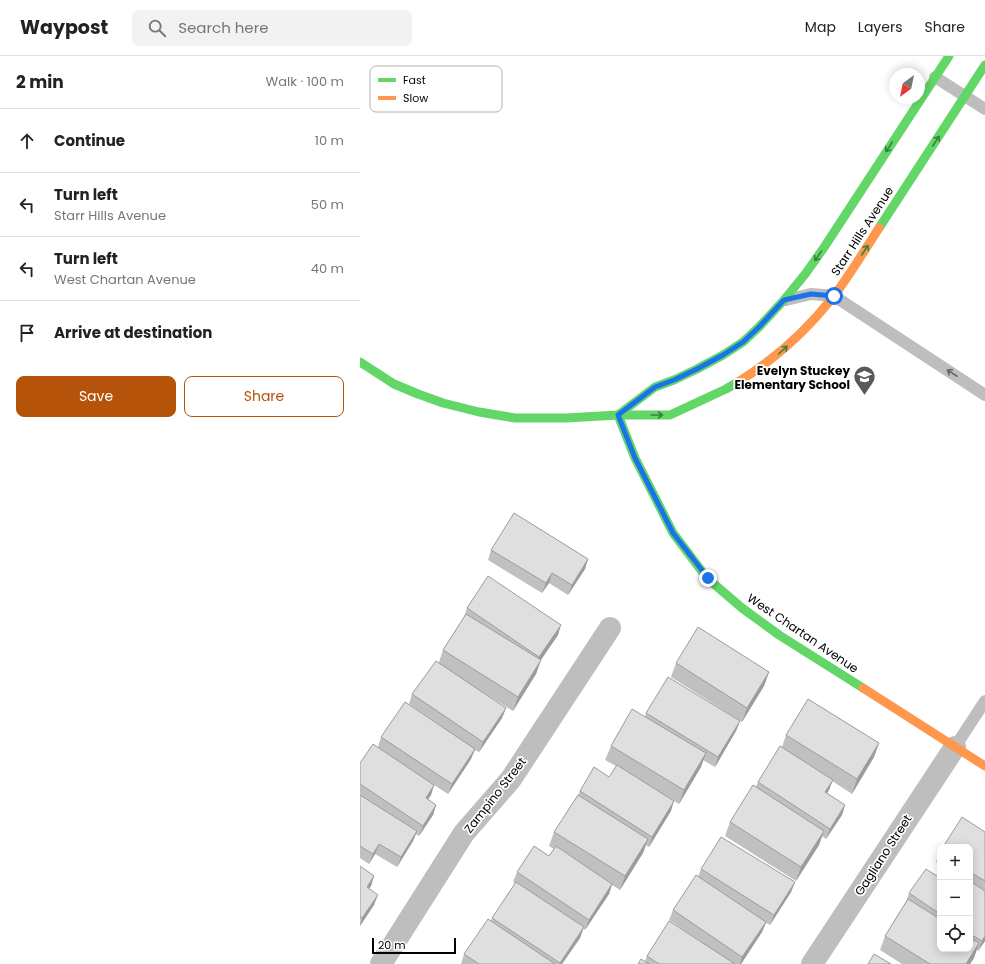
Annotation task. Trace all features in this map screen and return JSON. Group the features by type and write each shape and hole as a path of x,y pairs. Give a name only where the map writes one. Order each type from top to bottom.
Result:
{"street":[{"name":"Starr Hills Avenue","path":"618,415 655,387 697,369 743,342 784,300 825,246 949,56"},
{"name":"Starr Hills Avenue","path":"360,362 394,384 418,394 443,403 479,412 515,418 670,415 726,389 754,372 779,353 816,318 834,296 985,65"},
{"name":"West Chartan Avenue","path":"618,415 635,458 673,533 708,578 742,608 779,634 985,766"},
{"name":"Zampino Street","path":"383,963 464,833 511,779 610,628"},
{"name":"Gagliano Street","path":"812,964 955,747"}],"lane":[{"path":"935,77 985,109"},
{"path":"784,300 811,294 834,296 985,395"},
{"path":"955,747 985,701"}],"building":[{"path":"514,513 588,559 572,585 552,573 546,583 491,550"},
{"path":"488,576 561,625 539,657 467,608"},
{"path":"466,614 541,660 518,697 443,650"},
{"path":"698,627 769,672 747,708 676,663"},
{"path":"436,661 506,708 483,742 412,694"},
{"path":"668,677 740,721 718,757 646,713"},
{"path":"808,699 879,743 857,779 786,735"},
{"path":"405,702 475,749 452,784 381,737"},
{"path":"632,709 706,753 684,790 611,746"},
{"path":"373,744 434,785 426,798 436,805 423,826 360,784 360,763"},
{"path":"780,746 833,780 825,792 845,805 830,829 758,782"},
{"path":"617,765 674,801 652,837 580,791 594,767 609,777"},
{"path":"753,785 824,831 801,867 730,822"},
{"path":"360,795 417,831 401,857 379,844 373,854 360,846"},
{"path":"578,795 648,839 625,876 554,832"},
{"path":"962,817 985,832 985,881 973,874 973,844 945,844"},
{"path":"721,837 795,882 774,915 701,869"},
{"path":"534,846 549,856 556,846 612,884 589,920 517,872"},
{"path":"360,866 374,876 367,887 378,895 362,918 360,916"},
{"path":"926,869 937,876 937,912 909,893"},
{"path":"696,875 766,922 742,957 673,910"},
{"path":"516,882 584,927 560,963 492,918"},
{"path":"973,883 985,891 985,936 982,941 973,936"},
{"path":"908,899 937,917 937,952 973,952 973,940 979,943 966,964 930,964 885,936"},
{"path":"488,919 555,964 479,964 464,954"},
{"path":"669,921 735,964 659,964 647,956"},
{"path":"874,954 891,964 868,964"},
{"path":"641,959 649,964 638,964"}],"traffic: fast":[{"path":"618,415 655,387 697,369 743,342 784,300 825,246 949,56"},
{"path":"879,228 985,65"},
{"path":"360,362 394,384 418,394 443,403 479,412 515,418 670,415 738,382"},
{"path":"618,415 635,458 673,533 707,578 742,608 779,635 863,688"}],"traffic: slow":[{"path":"738,382 789,344 823,309 851,272 879,228"},
{"path":"863,688 985,766"}],"place":[{"name":"Evelyn Stuckey Elementary School","path":"865,396"}],"route":[{"path":"708,578 673,533 635,458 618,415 655,387 697,369 743,342 784,300 811,294 834,296"}]}
